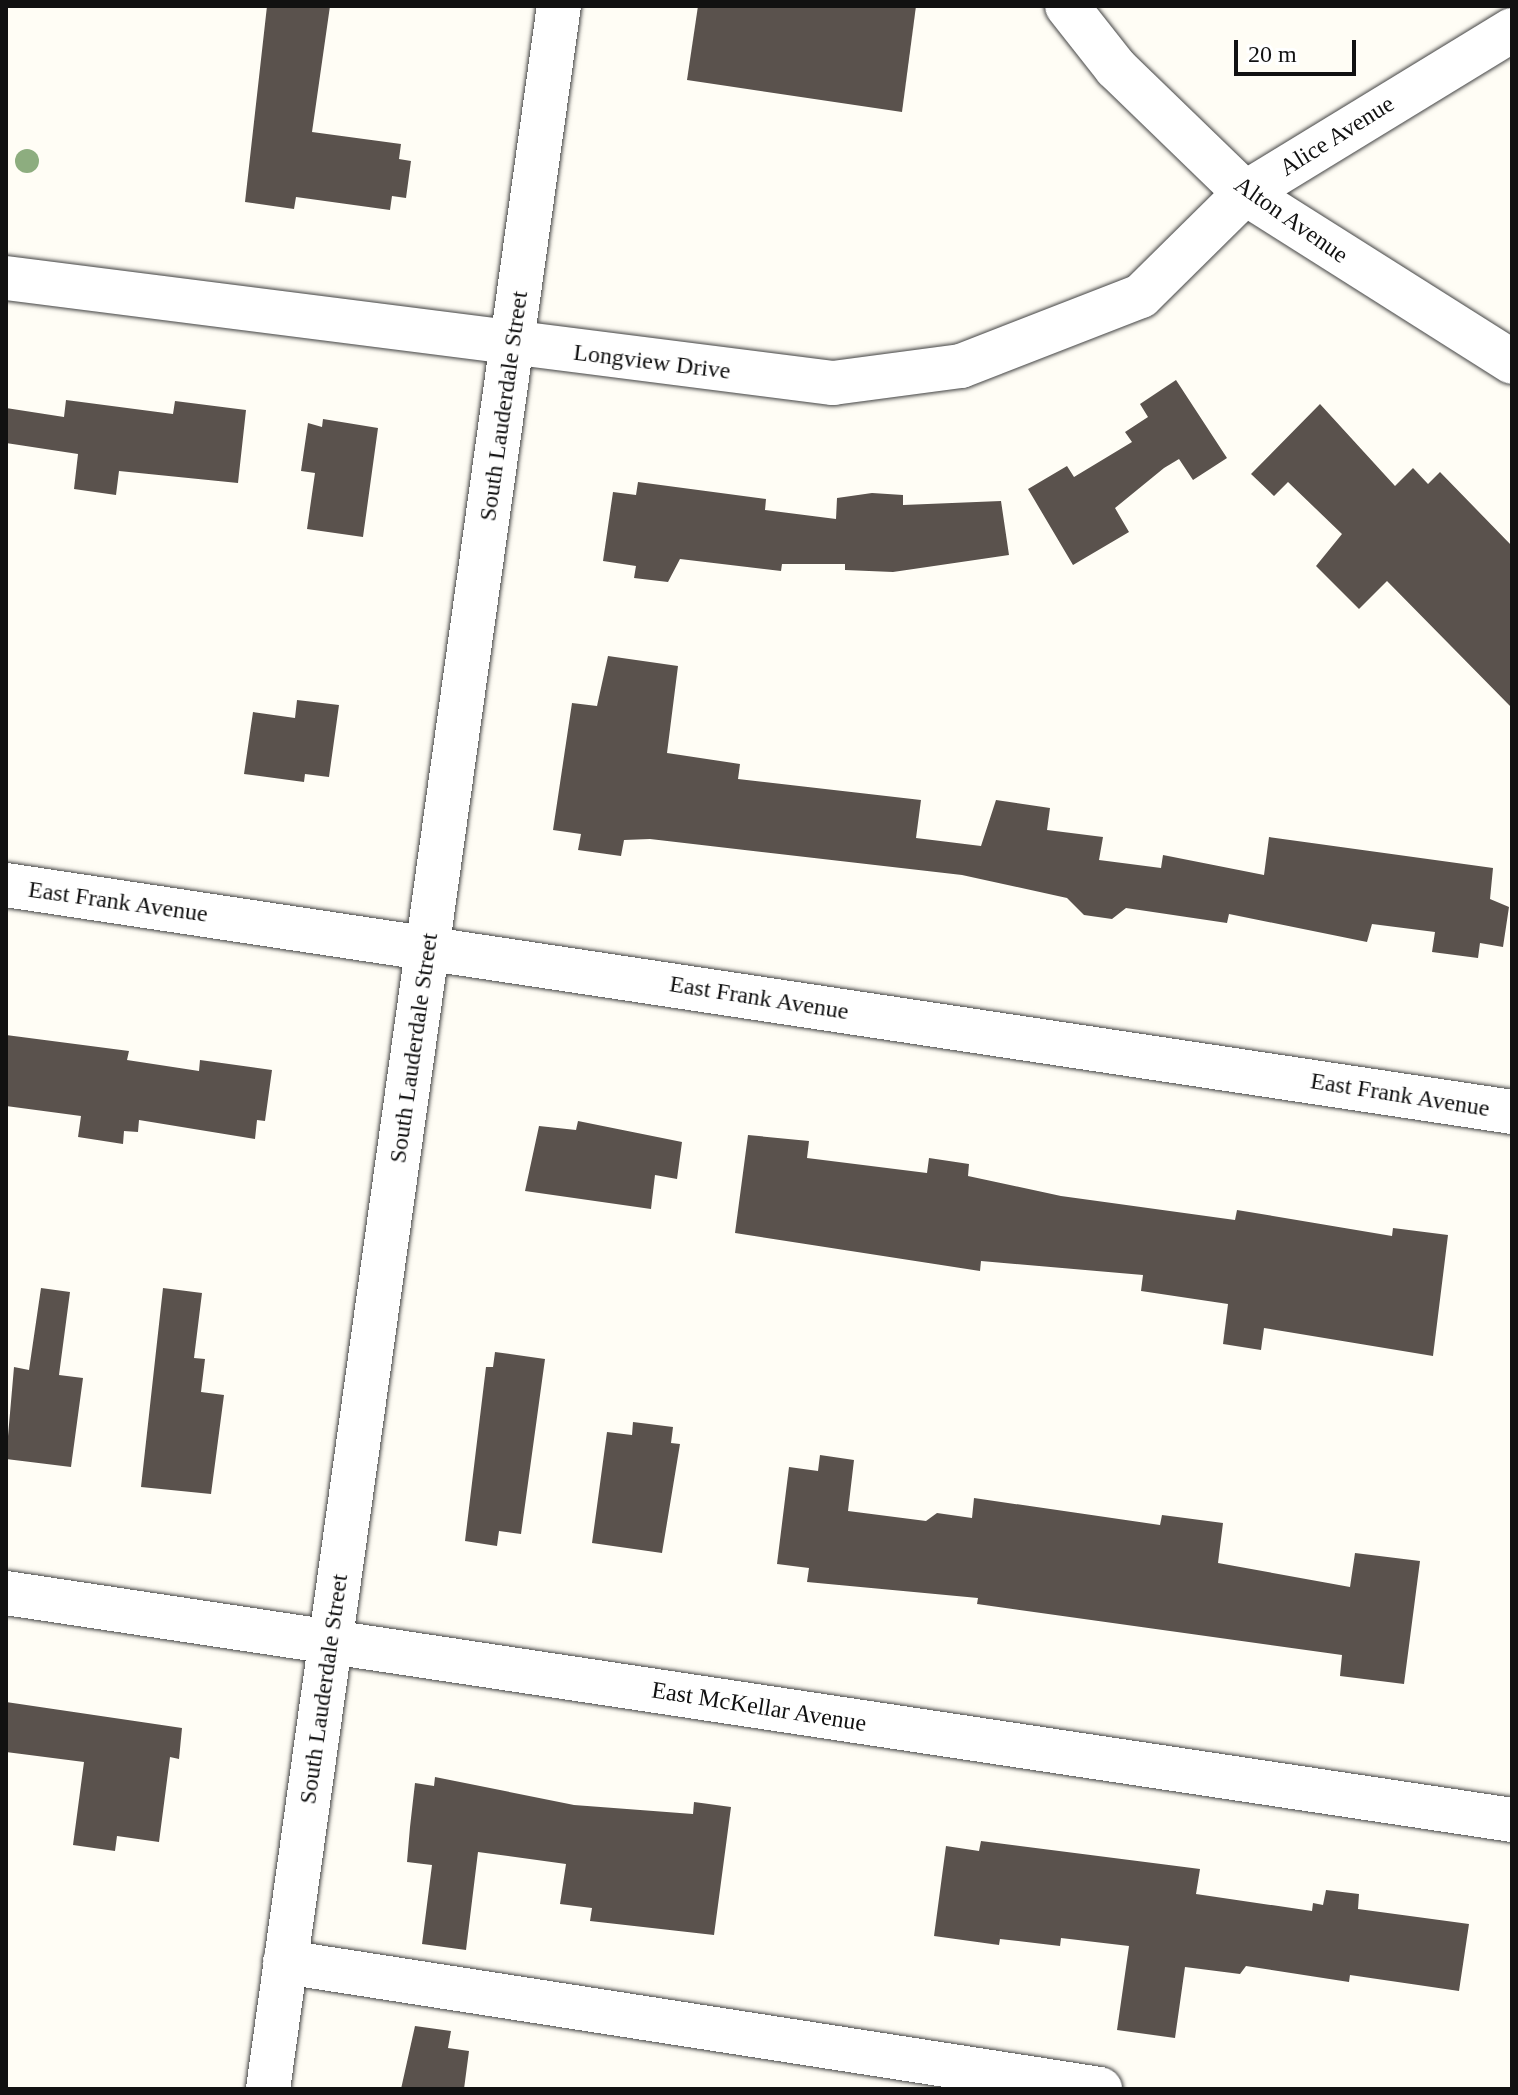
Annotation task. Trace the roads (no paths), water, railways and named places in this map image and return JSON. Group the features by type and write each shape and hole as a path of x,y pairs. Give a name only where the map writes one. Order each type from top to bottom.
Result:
{"street":[{"name":"South Lauderdale Street","path":"268,2089 559,6"},
{"name":"Alton Avenue","path":"1067,6 1116,68 1245,193 1512,362"},
{"name":"Alice Avenue","path":"1245,193 1512,30"},
{"name":"Longview Drive","path":"6,278 513,346 833,383 961,366 1141,296 1245,193"},
{"name":"East Frank Avenue","path":"6,885 1512,1112"},
{"name":"East McKellar Avenue","path":"6,1593 1512,1820"},
{"path":"285,1962 1100,2089"}]}
